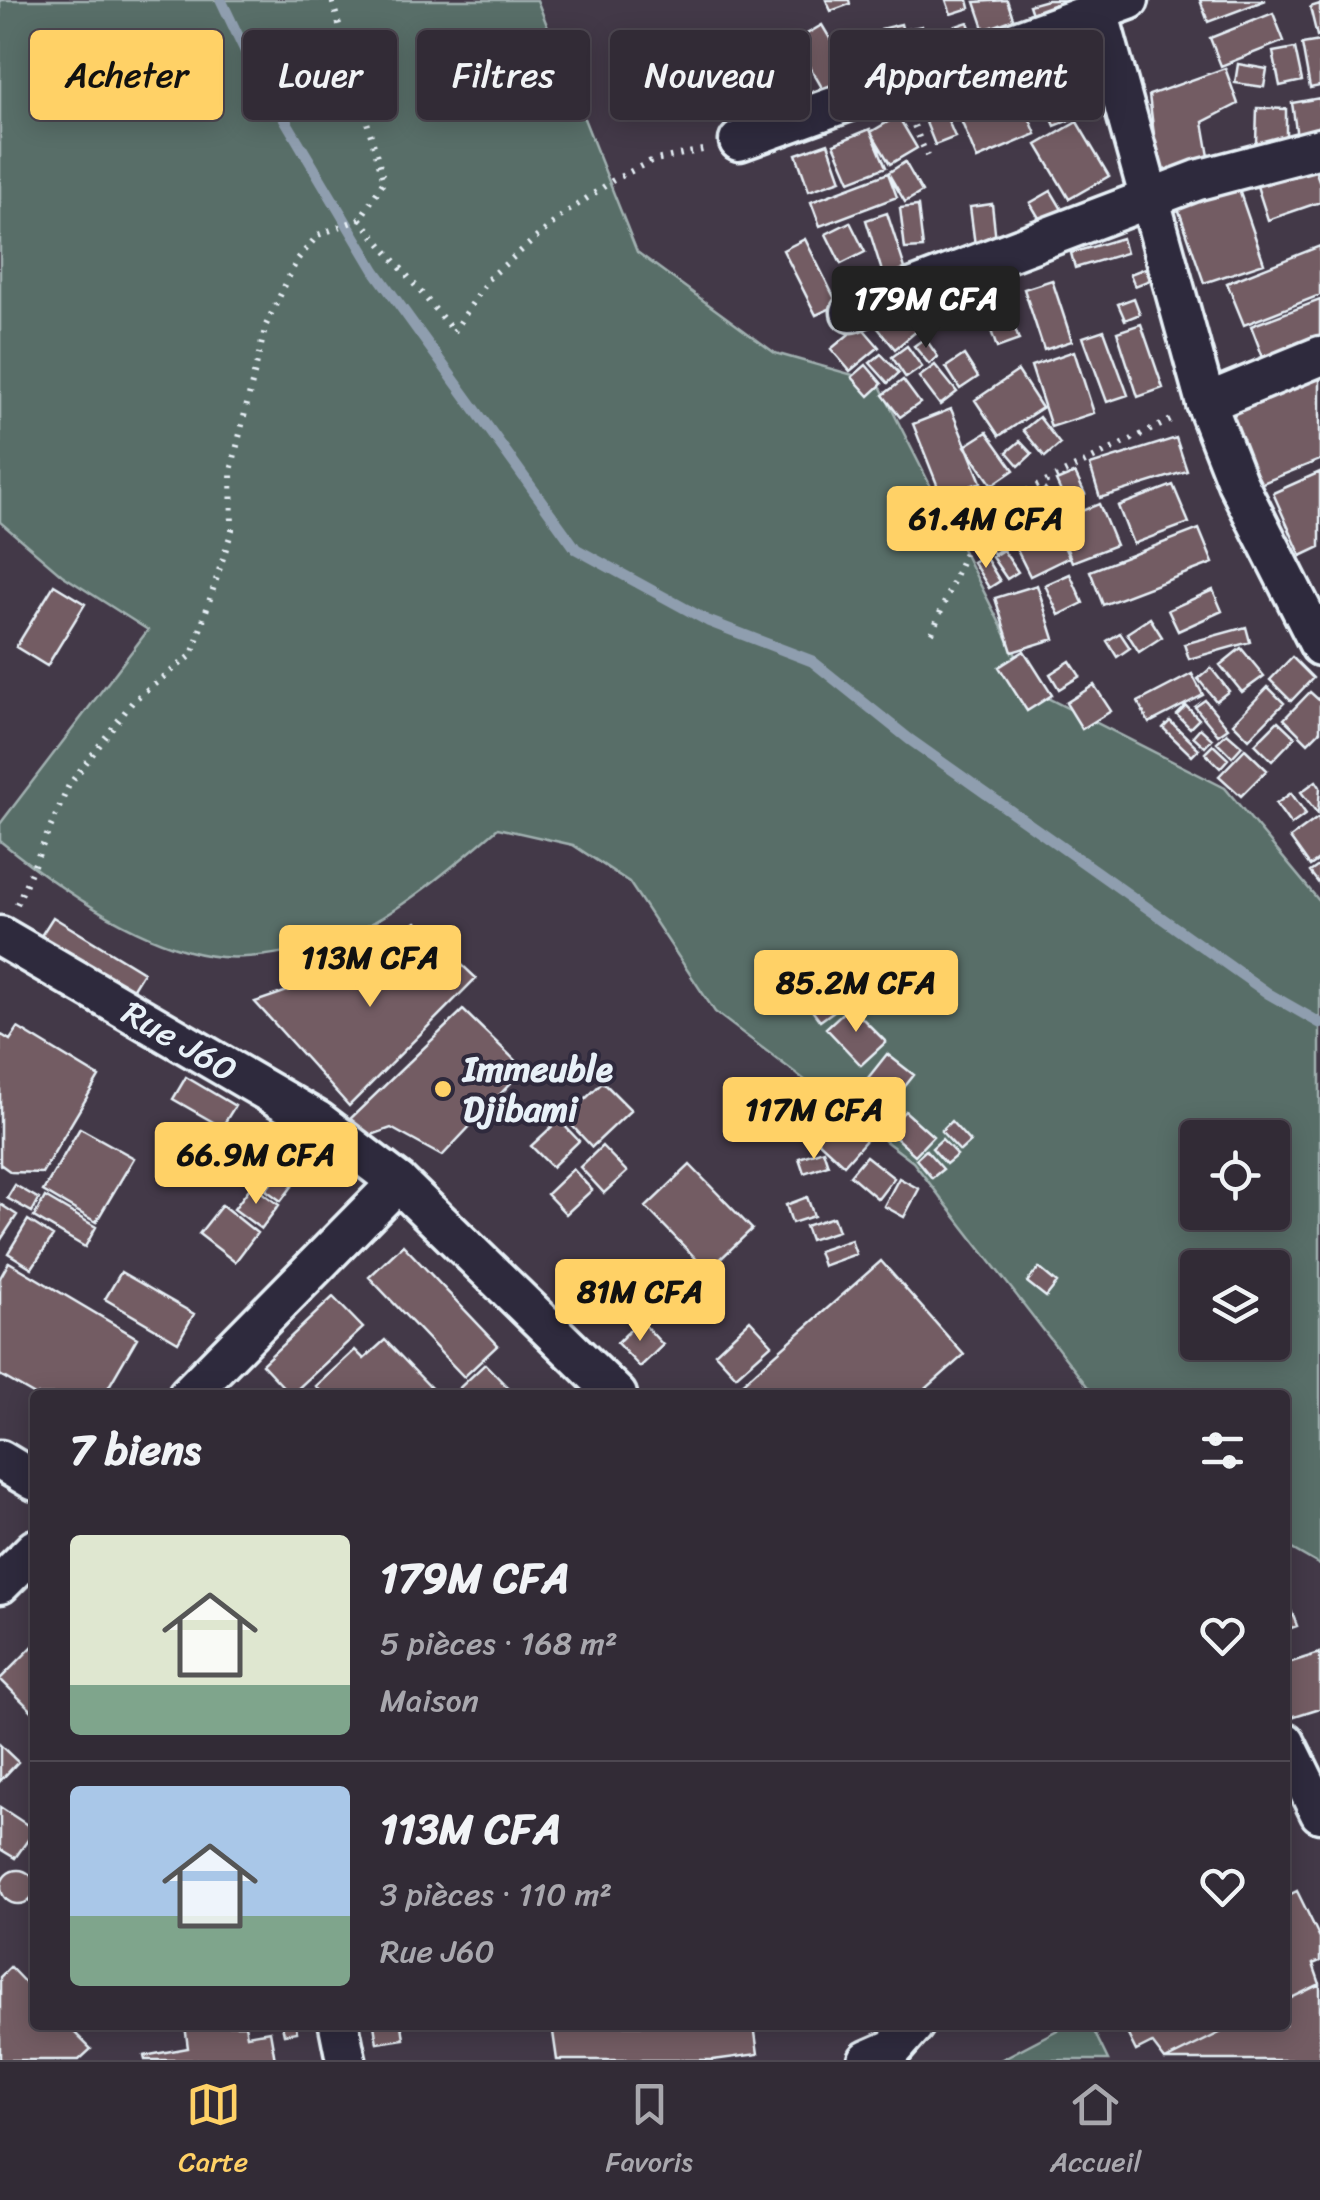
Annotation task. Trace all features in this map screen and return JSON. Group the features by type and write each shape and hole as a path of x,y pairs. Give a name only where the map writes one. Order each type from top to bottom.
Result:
{"street":[{"path":"739,142 1107,5 1150,198 1206,403 1237,482 1320,646"},
{"path":"851,312 1150,198 1320,148"},
{"path":"1206,403 1320,356"},
{"name":"Rue J60","path":"1,937 318,1122 398,1182 612,1390"},
{"path":"193,1390 398,1182"},
{"path":"0,1460 30,1477"},
{"path":"0,1584 30,1554"},
{"path":"1299,1745 1320,1813"},
{"path":"340,2030 346,2060"},
{"path":"868,2060 894,2049 910,2030"}],"path":[{"path":"1,937 69,786 134,700 192,655 232,530 231,471 266,325 297,260 318,235 360,219 384,181 332,0"},
{"path":"360,219 454,332 488,280 564,214 612,181 651,161 739,142"},
{"path":"932,633 967,547 988,510 1206,403"}],"green space":[{"path":"0,0 537,0 549,30 417,30 417,120 585,120 637,252 775,353 878,382 1034,691 1225,788 1320,902 1320,1565 1290,1548 1290,1390 1090,1390 913,1162 715,1012 629,882 573,845 498,828 426,887 367,926 303,948 269,955 221,957 162,942 103,914 0,841 0,824 148,630 62,575 0,522"},
{"path":"1057,2030 1093,2030 1108,2060 1000,2060"}],"building":[{"path":"826,0 849,0 850,4 831,11"},
{"path":"946,0 968,0 970,8 951,14"},
{"path":"1007,0 1017,30 985,30 975,2"},
{"path":"1063,0 1069,19 1037,29 1029,5"},
{"path":"1200,0 1266,0 1208,22"},
{"path":"1320,4 1320,35 1317,36 1310,7"},
{"path":"1273,13 1284,41 1221,66 1210,38"},
{"path":"968,22 971,30 944,30"},
{"path":"901,24 903,30 881,30"},
{"path":"822,25 830,38 830,102 810,67 810,32"},
{"path":"1320,41 1320,86 1310,88 1302,44"},
{"path":"1295,48 1302,81 1280,86 1273,52"},
{"path":"1238,64 1267,69 1264,87 1235,83"},
{"path":"1225,68 1238,104 1203,122 1210,162 1159,176 1149,95"},
{"path":"1320,98 1320,133 1297,137 1292,103"},
{"path":"1257,108 1286,109 1286,144 1256,143"},
{"path":"891,120 900,120 917,148 890,164 871,132"},
{"path":"925,120 948,120 955,137 935,145"},
{"path":"961,120 1030,120 1036,134 977,159"},
{"path":"1077,122 1109,176 1069,199 1037,145"},
{"path":"870,129 886,167 850,181 834,144"},
{"path":"828,143 841,180 809,191 796,154"},
{"path":"905,162 922,192 905,202 888,173"},
{"path":"1313,164 1320,183 1320,202 1268,220 1257,186"},
{"path":"888,173 897,197 820,226 811,202"},
{"path":"1238,187 1264,263 1204,283 1178,208"},
{"path":"1051,191 1069,221 1048,233 1030,203"},
{"path":"992,204 997,250 976,253 970,207"},
{"path":"918,206 923,248 905,249 900,208"},
{"path":"887,213 911,287 889,294 866,220"},
{"path":"850,222 865,252 841,264 826,234"},
{"path":"1122,238 1126,253 1075,268 1071,253"},
{"path":"805,239 838,305 816,315 783,250"},
{"path":"1320,246 1320,295 1244,325 1227,283"},
{"path":"1146,268 1150,280 1135,286 1130,274"},
{"path":"1052,280 1072,341 1044,350 1024,289"},
{"path":"999,283 1019,340 997,348 977,290"},
{"path":"1134,298 1140,314 1125,320 1118,304"},
{"path":"1320,300 1320,342 1265,363 1251,326"},
{"path":"900,308 918,330 895,349 877,327"},
{"path":"1141,324 1163,388 1138,397 1117,332"},
{"path":"860,325 879,347 850,371 831,349"},
{"path":"1104,330 1128,395 1107,402 1083,337"},
{"path":"925,338 938,357 929,364 914,346"},
{"path":"907,346 922,367 906,378 892,357"},
{"path":"1074,351 1094,413 1051,427 1031,366"},
{"path":"881,354 899,373 888,383 870,363"},
{"path":"964,355 978,377 960,389 946,367"},
{"path":"866,365 882,384 869,396 852,377"},
{"path":"935,365 957,392 940,405 919,377"},
{"path":"1018,371 1042,408 999,436 975,400"},
{"path":"1320,371 1320,460 1260,484 1225,401"},
{"path":"903,380 920,403 900,417 883,395"},
{"path":"951,409 981,482 942,497 913,424"},
{"path":"1039,417 1060,444 1045,457 1023,430"},
{"path":"987,432 1014,470 992,485 965,446"},
{"path":"1176,438 1187,471 1100,498 1090,465"},
{"path":"1020,441 1032,454 1019,466 1007,452"},
{"path":"1320,472 1320,547 1301,556 1273,493"},
{"path":"1075,473 1085,494 1066,503 1056,481"},
{"path":"1173,485 1189,523 1133,544 1118,506"},
{"path":"1045,489 1059,506 1038,523 1024,504"},
{"path":"1099,504 1116,545 1072,562 1056,521"},
{"path":"1011,518 1020,535 1005,543 996,526"},
{"path":"986,525 1002,548 994,554 978,530"},
{"path":"1199,529 1213,563 1103,605 1090,571"},
{"path":"1056,530 1069,557 1030,576 1017,550"},
{"path":"1003,550 1018,572 1007,579 992,557"},
{"path":"984,555 1000,581 989,588 973,562"},
{"path":"1070,574 1083,603 1059,615 1045,585"},
{"path":"54,585 85,604 47,666 16,647"},
{"path":"1037,585 1054,639 1012,652 995,598"},
{"path":"1213,590 1222,611 1178,631 1168,610"},
{"path":"1150,618 1162,637 1139,652 1127,633"},
{"path":"1246,627 1250,642 1189,659 1184,644"},
{"path":"1120,633 1130,648 1117,657 1107,641"},
{"path":"1241,648 1264,676 1242,692 1220,665"},
{"path":"1024,651 1052,695 1027,711 999,667"},
{"path":"1292,657 1313,678 1291,701 1270,680"},
{"path":"1070,661 1080,676 1059,689 1050,674"},
{"path":"1211,668 1229,691 1216,701 1198,679"},
{"path":"1192,674 1203,695 1149,723 1138,702"},
{"path":"1094,685 1111,711 1082,729 1066,703"},
{"path":"1268,687 1284,703 1249,739 1233,723"},
{"path":"1310,692 1320,701 1320,731 1308,743 1284,719"},
{"path":"1205,700 1228,728 1218,735 1195,707"},
{"path":"1186,706 1199,719 1190,728 1177,715"},
{"path":"1170,721 1199,749 1192,756 1163,728"},
{"path":"1278,721 1295,737 1272,761 1255,744"},
{"path":"1200,728 1212,739 1205,747 1193,736"},
{"path":"1227,733 1242,746 1232,757 1217,742"},
{"path":"1213,745 1228,759 1220,768 1205,753"},
{"path":"1245,749 1267,770 1241,796 1219,776"},
{"path":"1316,781 1320,787 1318,814 1301,792"},
{"path":"1291,793 1306,814 1291,825 1276,804"},
{"path":"1319,817 1320,859 1310,866 1290,838"},
{"path":"1320,865 1320,885 1310,872"},
{"path":"53,917 143,972 127,998 37,942"},
{"path":"416,922 476,978 349,1106 255,1002 349,970"},
{"path":"819,969 845,1003 820,1021 795,988"},
{"path":"850,1006 886,1042 861,1065 826,1028"},
{"name":"Immeuble Djibami","path":"463,1010 524,1069 442,1156 391,1128 366,1137 349,1120"},
{"path":"18,1028 99,1077 42,1173 11,1172 0,1164 0,1034 10,1040"},
{"path":"887,1054 914,1075 887,1109 860,1088"},
{"path":"186,1077 235,1106 222,1127 173,1099"},
{"path":"603,1082 631,1110 592,1147 565,1118"},
{"path":"905,1111 933,1136 915,1155 887,1130"},
{"path":"839,1115 866,1140 844,1165 816,1139"},
{"path":"559,1120 579,1141 552,1167 531,1146"},
{"path":"951,1121 970,1142 960,1151 941,1131"},
{"path":"80,1128 134,1158 96,1222 43,1191"},
{"path":"942,1139 957,1155 946,1164 932,1148"},
{"path":"602,1146 627,1172 604,1193 580,1167"},
{"path":"823,1150 828,1165 804,1173 799,1158"},
{"path":"926,1150 943,1169 932,1178 916,1159"},
{"path":"866,1156 894,1178 878,1199 850,1175"},
{"path":"290,1158 305,1169 281,1201 266,1190"},
{"path":"690,1165 752,1229 708,1271 646,1207"},
{"path":"573,1169 592,1190 566,1214 547,1194"},
{"path":"899,1178 919,1189 904,1217 884,1206"},
{"path":"15,1185 39,1199 32,1212 7,1198"},
{"path":"252,1185 279,1205 261,1229 234,1209"},
{"path":"45,1197 96,1227 85,1247 34,1217"},
{"path":"807,1197 814,1216 792,1223 786,1205"},
{"path":"0,1204 17,1215 0,1241"},
{"path":"222,1205 257,1233 235,1262 199,1234"},
{"path":"833,1217 838,1231 810,1240 805,1226"},
{"path":"28,1220 53,1236 32,1268 8,1253"},
{"path":"851,1240 856,1254 823,1266 818,1251"},
{"path":"403,1245 498,1345 464,1377 369,1277"},
{"path":"881,1261 964,1355 925,1390 735,1390"},
{"path":"9,1262 137,1338 107,1390 30,1392 0,1375 0,1278"},
{"path":"1039,1268 1057,1283 1046,1297 1027,1282"},
{"path":"121,1272 194,1314 178,1342 105,1299"},
{"path":"333,1297 363,1328 296,1390 286,1390 262,1364"},
{"path":"640,1320 663,1345 640,1367 617,1343"},
{"path":"750,1320 772,1344 736,1376 715,1353"},
{"path":"385,1340 433,1390 320,1390 316,1386 355,1350 364,1359"},
{"path":"485,1364 510,1390 457,1390"},
{"path":"1290,1608 1297,1626 1290,1628"},
{"path":"30,1649 30,1709 0,1679"},
{"path":"1320,1653 1320,1708 1290,1717 1290,1662"},
{"path":"0,1745 18,1762 0,1781"},
{"path":"0,1807 30,1827 30,1837 15,1858 0,1849"},
{"path":"6,1875 30,1875 30,1899 18,1904 6,1899 1,1887"},
{"path":"1297,1891 1320,1938 1320,1961 1313,1964 1320,1984 1290,1999 1290,1894"},
{"path":"10,1967 30,1988 30,2030 72,2030 91,2049 79,2060 0,2060 0,1977"},
{"path":"1320,1984 1320,2060 1165,2060 1226,2030 1290,2030 1290,1999"},
{"path":"186,2030 246,2030 247,2035 270,2031 275,2060 145,2060 144,2056 188,2048"},
{"path":"375,2030 403,2030 404,2039 377,2043"},
{"path":"553,2030 755,2030 758,2054 713,2060 557,2060"},
{"path":"1126,2030 1226,2030 1165,2060 1152,2043 1136,2051"}],"waterway":[{"path":"221,0 249,59 375,271 576,549 708,621 812,661 909,739 1269,994 1320,1023"}],"place":[{"name":"Immeuble Djibami","path":"443,1089"}]}
